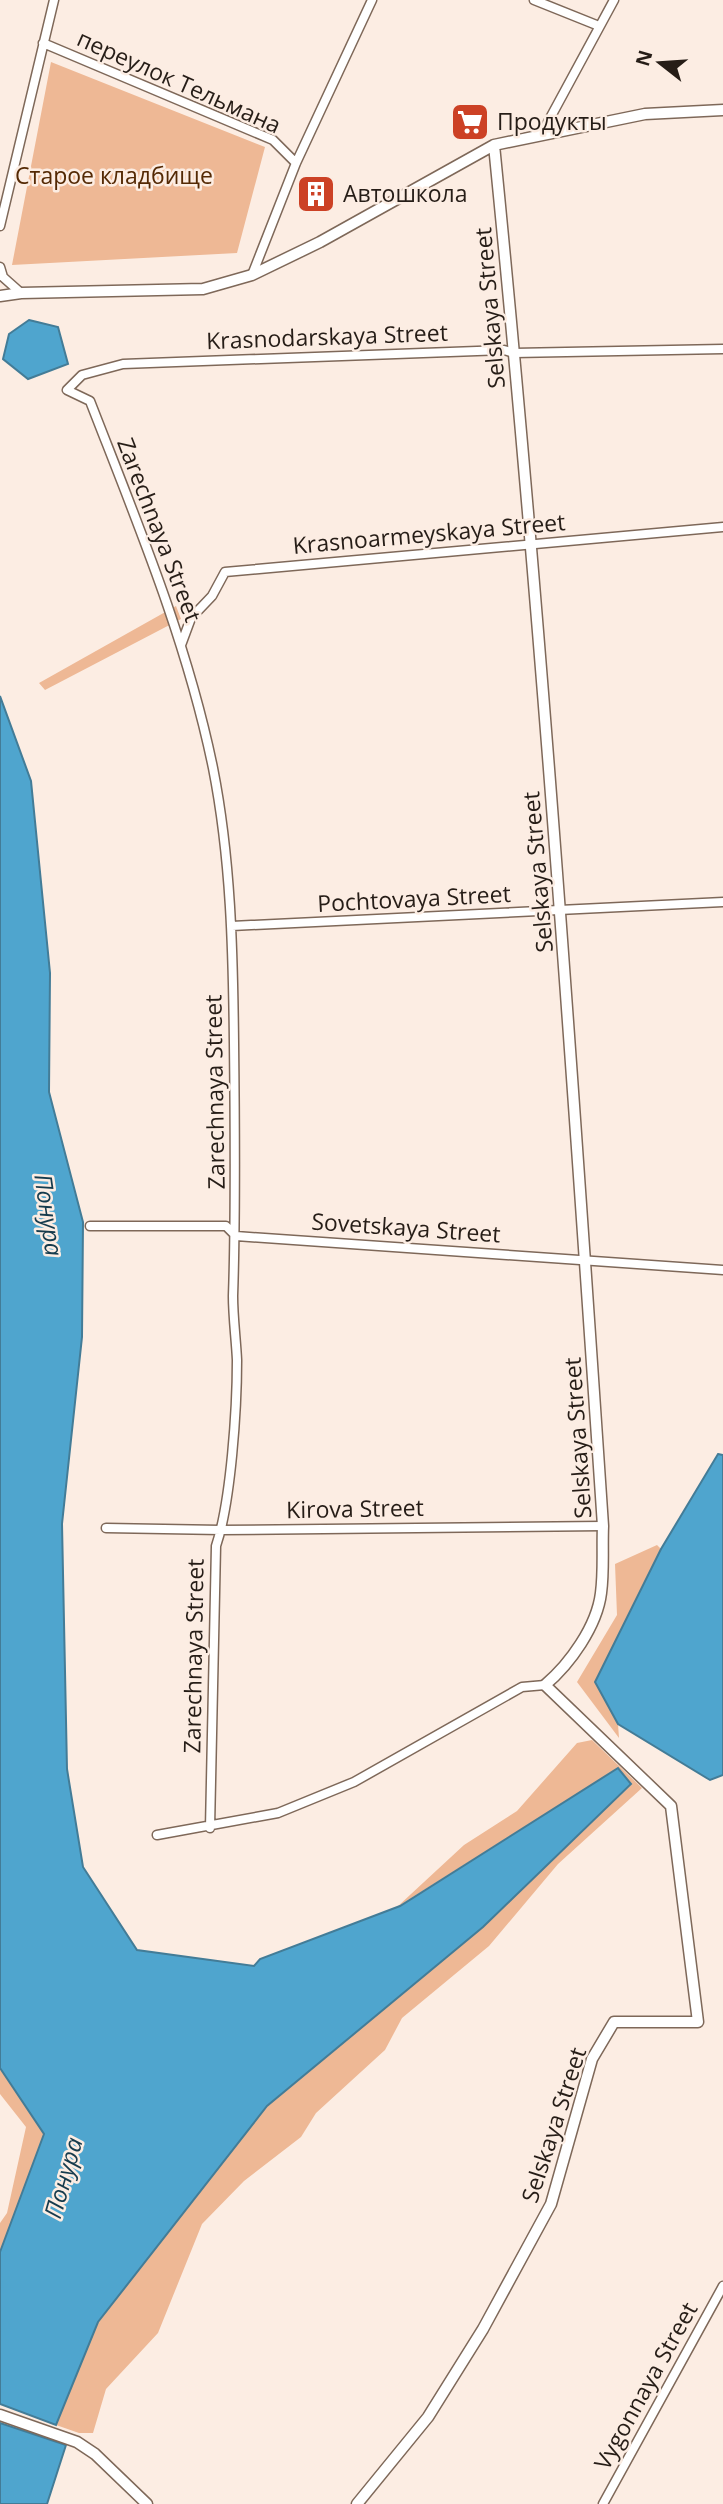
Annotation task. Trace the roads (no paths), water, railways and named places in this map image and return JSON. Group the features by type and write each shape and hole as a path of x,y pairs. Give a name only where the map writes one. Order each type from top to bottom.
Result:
{"street":[{"path":"0,226 54,0"},
{"path":"252,275 296,163 372,0"},
{"path":"534,0 599,26"},
{"path":"542,133 614,0"},
{"name":"переулок Тельмана","path":"43,43 273,140 296,163"},
{"path":"0,296 21,293 203,289 252,275 320,242 494,145 542,133 645,114 723,110"},
{"name":"Selskaya Street","path":"357,2504 428,2417 483,2329 551,2204 592,2059 614,2022 698,2022 671,1805 545,1685 565,1669 589,1626 601,1595 603,1526 561,912 494,145"},
{"path":"0,267 3,277 21,293"},
{"name":"Krasnodarskaya Street","path":"67,390 82,375 123,364 504,350 514,353 723,349"},
{"name":"Zarechnaya Street","path":"67,390 90,401 158,575 181,645 213,768 226,846 232,926 236,1237 233,1299 237,1362 221,1530 216,1546 210,1828"},
{"name":"Krasnoarmeyskaya Street","path":"181,645 191,618 212,596 225,572 723,527"},
{"name":"Pochtovaya Street","path":"232,926 723,902"},
{"name":"Sovetskaya Street","path":"90,1226 226,1226 236,1237 585,1258 723,1270"},
{"name":"Kirova Street","path":"106,1528 221,1530 603,1526"},
{"path":"157,1835 210,1828 278,1813 354,1782 522,1687 545,1685"},
{"name":"Vygonnaya Street","path":"603,2504 723,2286"},
{"path":"0,2415 77,2441 95,2454 147,2504"}],"water":[{"path":"29,320 58,327 68,364 28,379 3,359 9,334"},
{"name":"Понура","path":"0,696 31,781 50,973 49,1092 83,1222 82,1337 62,1524 67,1769 83,1867 137,1950 254,1966 260,1959 400,1906 618,1768 631,1784 483,1927 267,2106 98,2322 56,2425 0,2404 0,2252 44,2134 0,2068"},
{"path":"718,1454 723,1455 723,1775 710,1780 618,1724 595,1682 661,1549"},
{"path":"0,2423 66,2445 47,2504 0,2504"}],"place":[{"name":"Продукты","path":"470,122"},
{"name":"Автошкола","path":"316,194"}],"park label":[{"name":"Старое кладбище","path":"114,176"}]}
